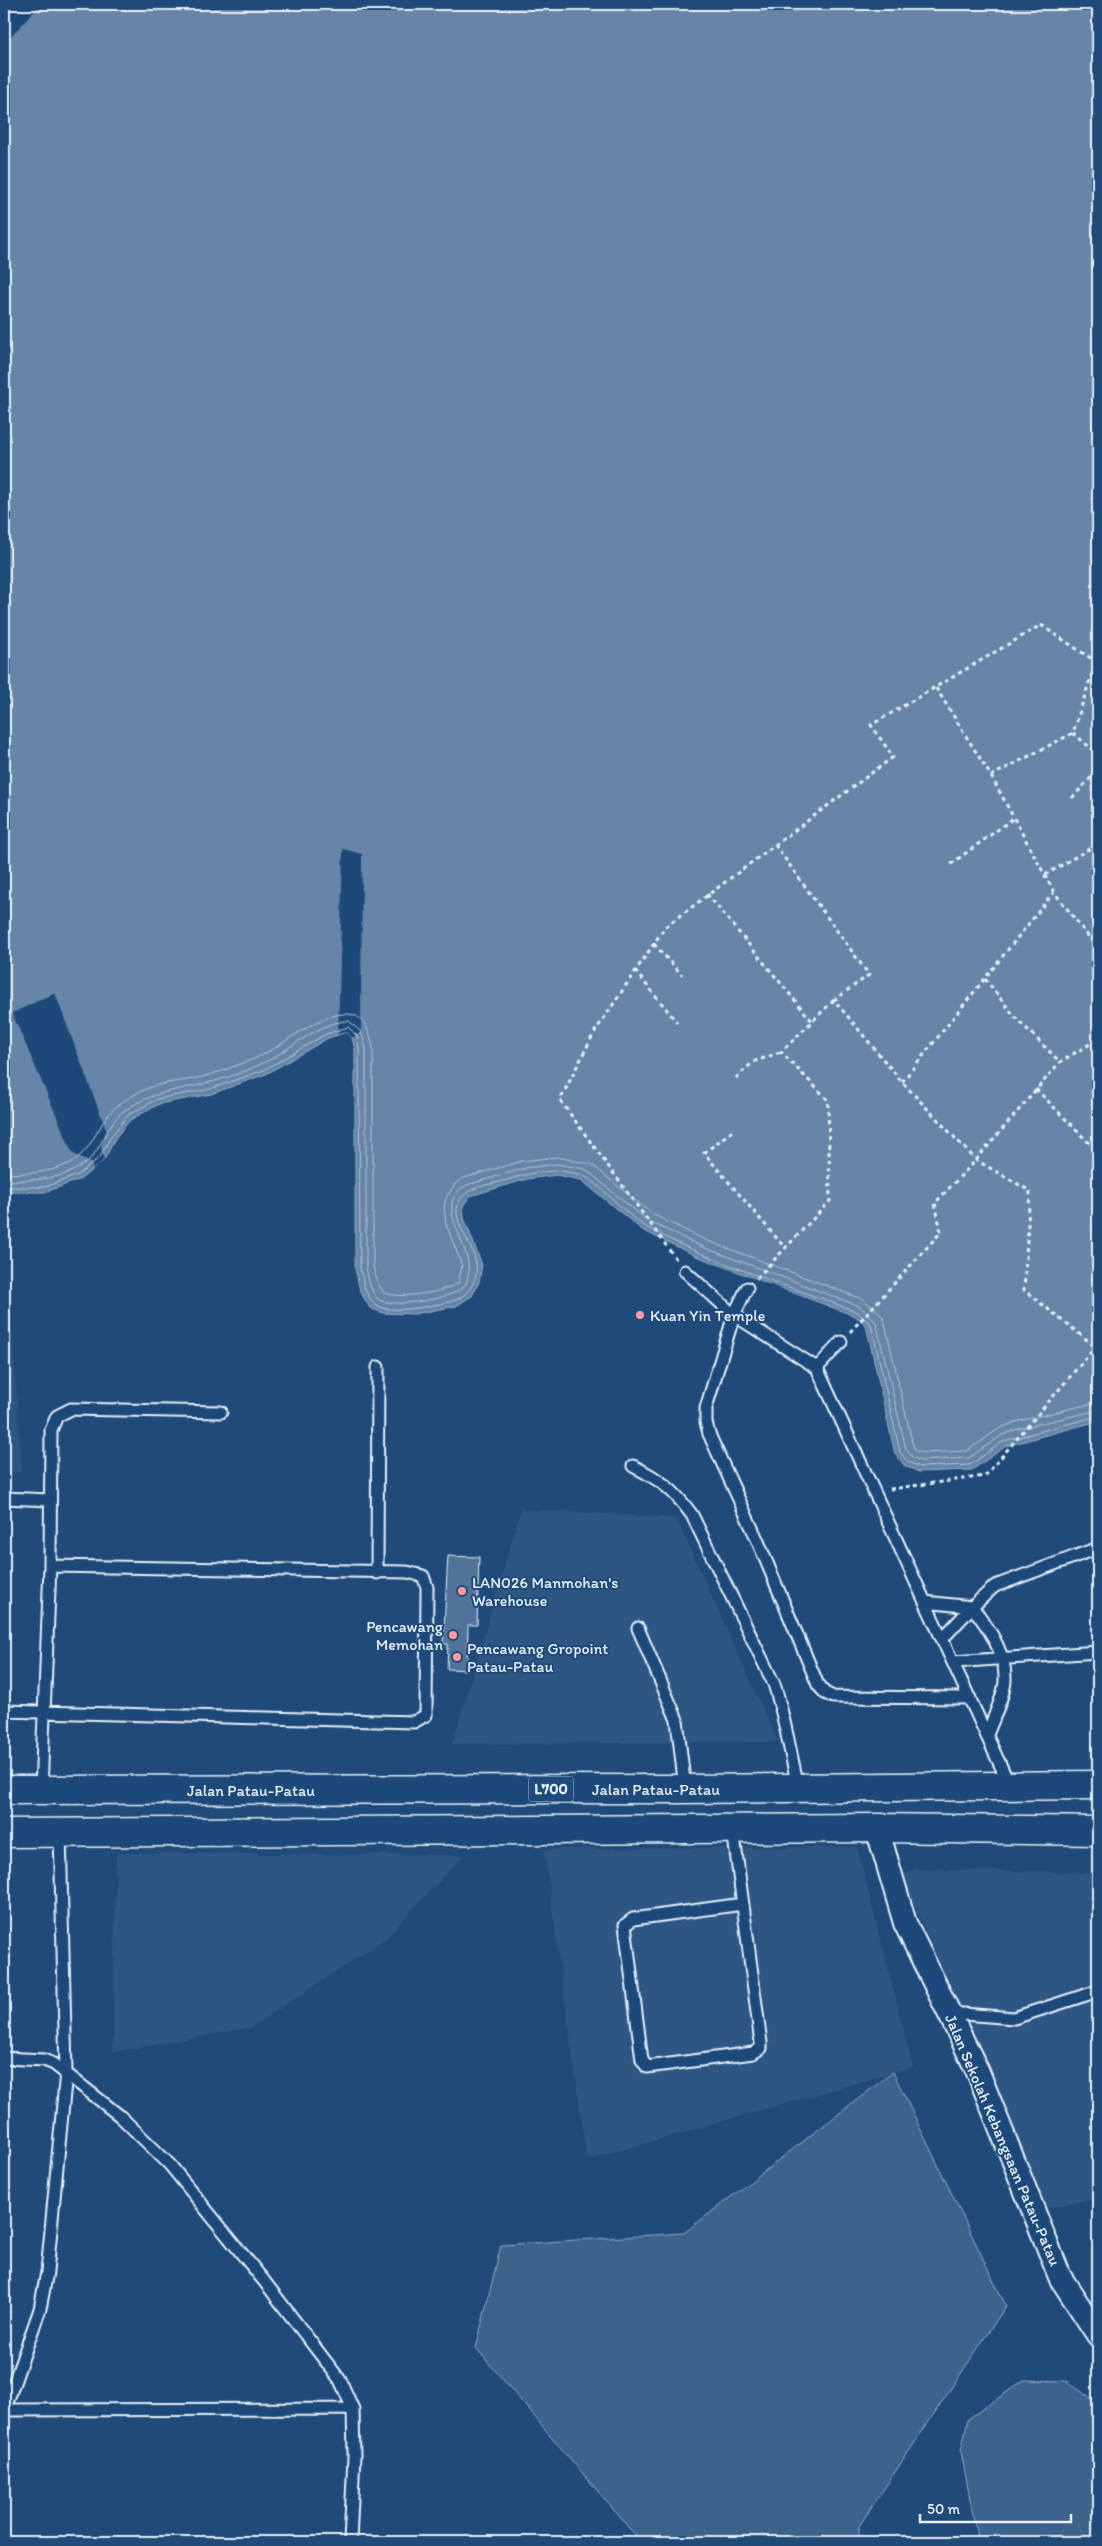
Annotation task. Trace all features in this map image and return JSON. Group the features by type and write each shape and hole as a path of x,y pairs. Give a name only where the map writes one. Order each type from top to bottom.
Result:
{"main road":[{"name":"Jalan Patau-Patau","path":"4,1790 685,1789 798,1786 1098,1785"},
{"path":"4,1833 877,1828 1098,1832"}],"street":[{"name":"Jalan Sekolah Kebangsaan Patau-Patau","path":"877,1828 905,1922 978,2072 1060,2277 1098,2335"}],"lane":[{"path":"685,1270 734,1315 817,1368 1009,1784"},
{"path":"747,1288 734,1315 706,1408 706,1422 709,1434 757,1539 818,1684 825,1693 833,1697 970,1698"},
{"path":"817,1368 841,1342"},
{"path":"377,1573 378,1367"},
{"path":"41,1790 50,1566 51,1430 57,1416 71,1410 221,1412"},
{"path":"633,1466 659,1479 678,1495 692,1515 774,1684 783,1712 786,1739 798,1786"},
{"path":"4,1498 50,1500"},
{"path":"942,1639 995,1586 1098,1548"},
{"path":"4,1711 414,1722 426,1715 427,1587 423,1576 407,1572 377,1573 50,1566"},
{"path":"925,1602 972,1607 983,1621 1002,1659 1005,1681 987,1735"},
{"path":"638,1628 677,1720 685,1789"},
{"path":"953,1662 1098,1652"},
{"path":"733,1829 743,1904 760,2048 753,2053 648,2067 642,2060 626,1925 633,1919 743,1904"},
{"path":"60,1832 66,2072 47,2272 40,2309 4,2410 353,2409"},
{"path":"950,2014 1014,2018 1098,1991"},
{"path":"4,2058 44,2060 66,2072 120,2116 170,2165 334,2373 353,2409 354,2456 350,2542"}],"path":[{"path":"685,1270 560,1100 594,1033 665,927 893,757 870,725 1041,625 1097,662 1073,733 991,776"},
{"path":"936,688 991,776 1054,892 1098,949"},
{"path":"1073,733 1098,754"},
{"path":"1072,798 1098,770"},
{"path":"951,864 1014,817"},
{"path":"736,1078 753,1062 781,1052 834,1000 868,975 775,845"},
{"path":"1045,875 1092,847 1098,850"},
{"path":"902,1082 1054,892"},
{"path":"707,894 812,1021"},
{"path":"654,944 682,975"},
{"path":"635,971 677,1022"},
{"path":"984,979 1015,1017 1060,1062"},
{"path":"834,1000 902,1082 976,1160 1030,1191 1024,1290 1097,1346 985,1476 874,1491"},
{"path":"841,1342 940,1232 935,1203 976,1160 1060,1062 1098,1039"},
{"path":"747,1288 830,1201 828,1100 781,1052"},
{"path":"1036,1089 1098,1152"},
{"path":"732,1131 704,1154 785,1248"}],"shaded area":[{"path":"4,1215 22,1472 4,1473"},
{"path":"521,1509 676,1518 778,1742 452,1744"},
{"path":"857,1847 913,2067 587,2160 544,1849"},
{"path":"116,1853 464,1855 384,1940 252,2027 113,2052"},
{"path":"914,1869 1098,1873 1098,2198 1046,2208 907,1889 905,1874"},
{"path":"893,2072 1006,2306 859,2526 859,2542 641,2542 476,2348 501,2245 684,2233"},
{"path":"1024,2380 1067,2381 1098,2404 1098,2542 978,2542 961,2451 968,2419"}],"water":[{"path":"4,4 1098,4 1098,1421 1006,1446 972,1470 919,1472 905,1466 895,1454 866,1325 855,1316 696,1256 642,1230 581,1180 557,1175 527,1179 470,1196 463,1206 464,1218 482,1265 479,1282 472,1296 456,1306 415,1314 383,1313 370,1308 360,1291 355,1268 355,1050 352,1038 347,1032 328,1038 266,1074 211,1094 159,1104 130,1120 116,1137 104,1160 81,1179 46,1192 4,1192"}],"pier":[{"path":"4,4 41,4 4,44"},
{"path":"343,849 362,854 361,1032 352,1038 347,1032 338,1034"},
{"path":"55,993 107,1132 101,1146 104,1160 93,1169 89,1161 73,1154 12,1013"}],"building":[{"name":"LAN026 Manmohan's Warehouse","path":"448,1556 479,1557 477,1625 468,1625 467,1670 447,1669 448,1644 443,1644"}],"place":[{"name":"Kuan Yin Temple","path":"640,1315"},
{"name":"LAN026 Manmohan's Warehouse","path":"462,1591"},
{"name":"Pencawang Memohan","path":"453,1635"},
{"name":"Pencawang Gropoint Patau-Patau","path":"457,1657"}]}
